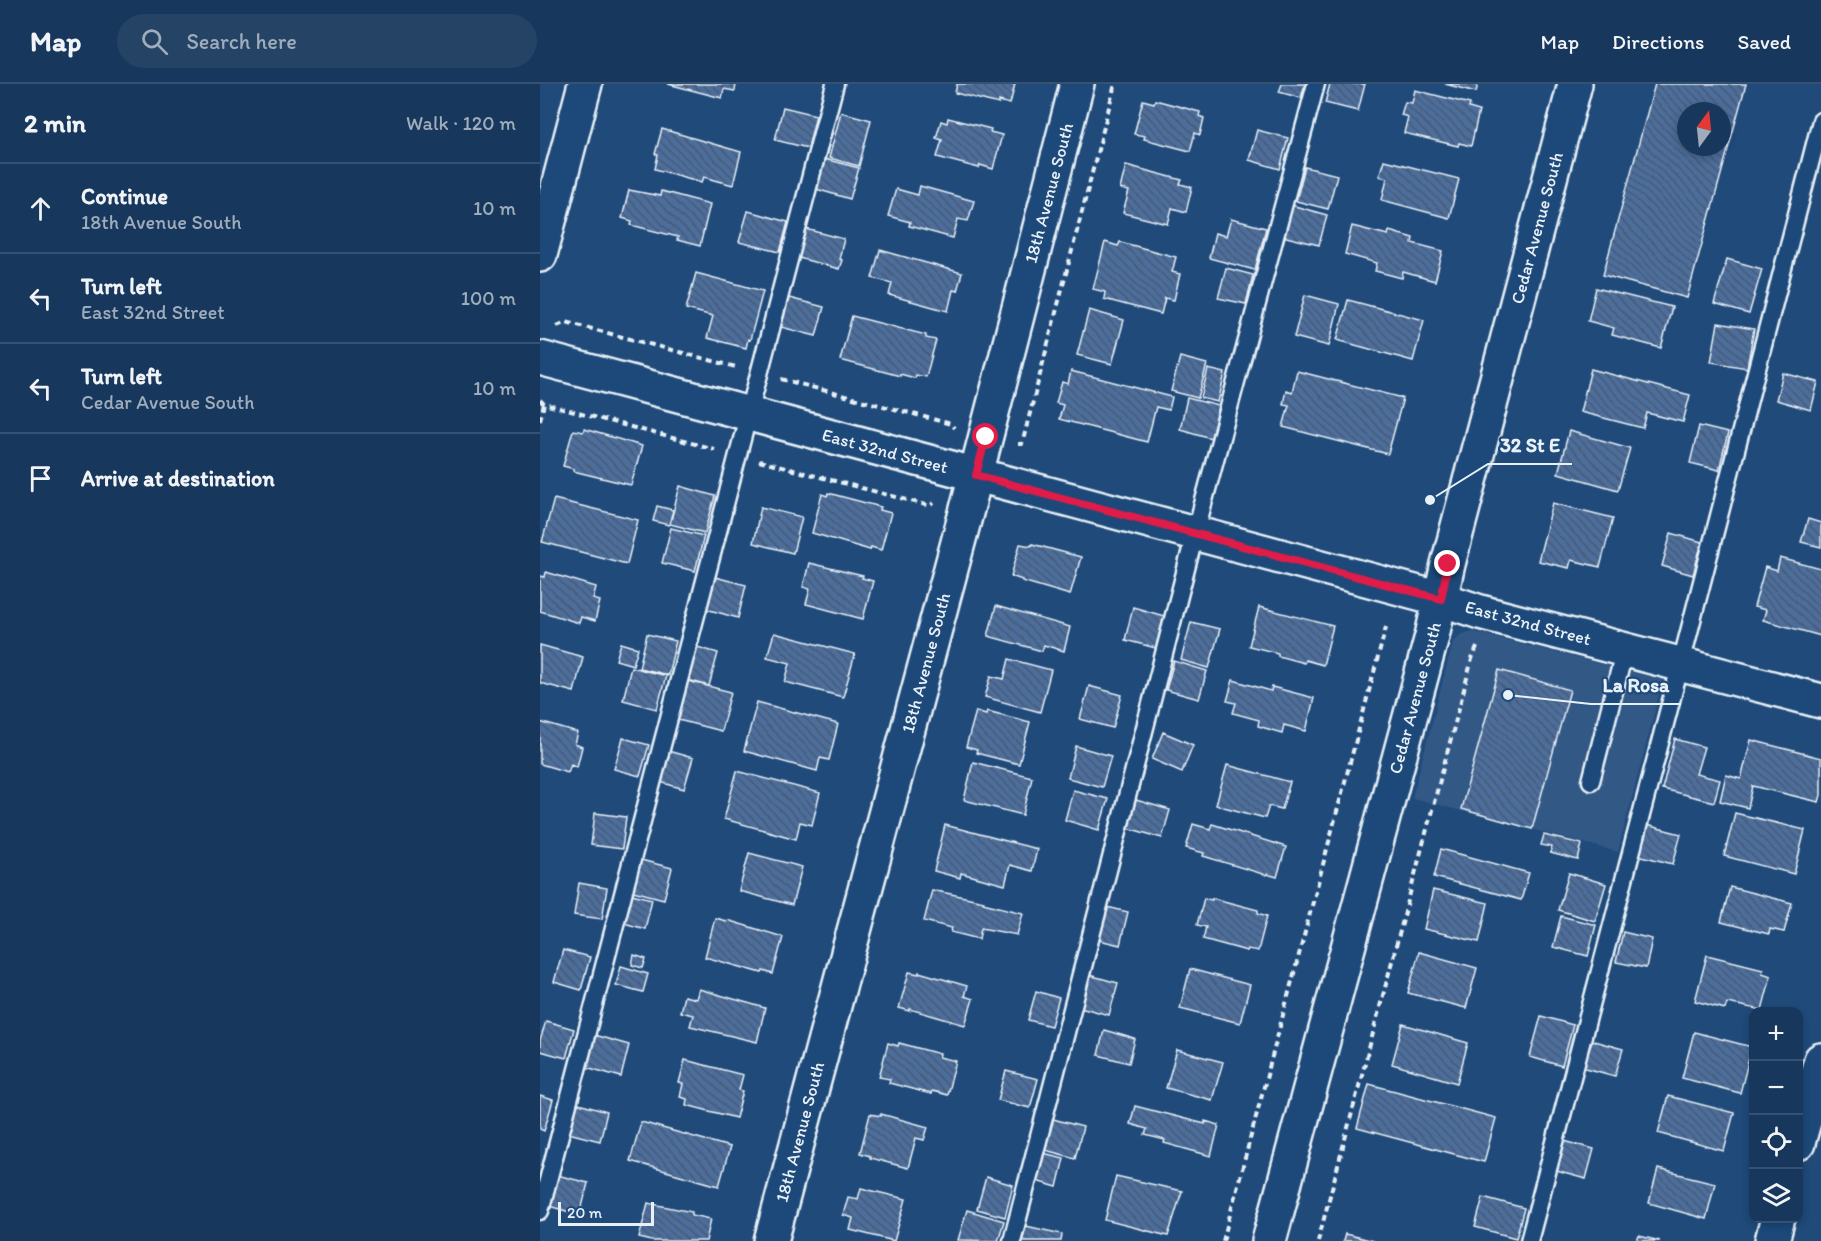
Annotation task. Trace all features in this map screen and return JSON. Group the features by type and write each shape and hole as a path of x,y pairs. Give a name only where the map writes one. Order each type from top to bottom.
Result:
{"street":[{"path":"540,255 585,84"},
{"name":"18th Avenue South","path":"771,1241 976,475 1077,84"},
{"name":"Cedar Avenue South","path":"1269,1241 1441,599 1448,564 1575,84"},
{"name":"East 32nd Street","path":"540,358 1441,599 1480,612 1821,701"},
{"path":"1803,1125 1821,1060"},
{"path":"1772,1241 1777,1223"}],"lane":[{"path":"540,1211 835,84"},
{"path":"1012,1241 1195,534 1316,84"},
{"path":"1529,1241 1821,121"},
{"path":"1591,781 1625,649"}],"path":[{"path":"1014,444 1022,444 1115,84"},
{"path":"540,420 544,404"},
{"path":"1223,1241 1386,627"},
{"path":"1318,1241 1469,670 1478,644"}],"shaded area":[{"path":"1472,631 1663,680 1618,852 1412,798 1453,642 1460,635"}],"building":[{"path":"668,84 736,84 735,91 724,89 722,98"},
{"path":"957,84 1015,84 1010,104 999,101 999,104 955,93"},
{"path":"1282,84 1305,84 1301,98 1279,92"},
{"path":"1330,84 1365,84 1358,111 1325,103"},
{"path":"1445,84 1478,84 1476,92"},
{"path":"1655,84 1746,84 1731,138 1731,102 1677,102 1677,156 1726,156 1687,298 1603,275"},
{"path":"1415,90 1470,104 1469,108 1479,111 1471,146 1459,143 1458,146 1404,133 1408,117 1401,115 1405,102 1412,103"},
{"path":"1143,100 1154,103 1155,100 1200,112 1199,116 1204,118 1200,135 1195,133 1190,151 1144,139 1145,136 1134,134"},
{"path":"783,107 816,115 808,148 775,140"},
{"path":"841,112 871,120 859,166 829,158"},
{"path":"948,118 991,129 990,132 1002,135 993,169 980,165 979,168 937,157 942,140 936,138 941,121 947,123"},
{"path":"662,129 741,152 733,185 704,177 702,182 655,169 658,155 655,154"},
{"path":"1257,130 1288,138 1280,169 1249,160"},
{"path":"824,159 859,168 850,199 816,189"},
{"path":"1384,160 1459,179 1449,218 1382,200 1387,178 1379,176"},
{"path":"1126,165 1182,180 1180,184 1192,187 1186,212 1172,208 1168,224 1123,213 1129,191 1120,189"},
{"path":"1305,167 1337,175 1328,209 1296,201"},
{"path":"920,186 974,201 968,221 958,219 953,238 909,226 910,222 888,216 896,189 918,195"},
{"path":"629,190 660,196 661,191 710,204 700,246 677,240 678,237 631,225 632,221 622,218"},
{"path":"1291,205 1327,215 1319,245 1282,236"},
{"path":"748,211 788,222 780,252 739,242"},
{"path":"1231,219 1266,228 1255,270 1209,258 1215,233 1226,236"},
{"path":"1352,226 1388,235 1389,231 1413,238 1412,243 1443,251 1435,281 1403,272 1402,278 1375,271 1377,263 1345,254"},
{"path":"806,229 844,239 839,269 799,258"},
{"path":"1105,242 1118,246 1120,242 1176,257 1172,272 1180,274 1174,300 1165,298 1161,314 1104,299 1105,292 1093,289"},
{"path":"880,250 962,273 957,291 953,290 948,311 889,295 892,283 872,278"},
{"path":"1727,259 1762,269 1749,314 1714,304"},
{"path":"1226,268 1253,275 1246,304 1218,298"},
{"path":"696,273 763,291 746,348 707,338 713,316 686,309"},
{"path":"1596,288 1672,307 1661,348 1612,335 1614,328 1588,321"},
{"path":"1305,295 1339,304 1329,346 1294,337"},
{"path":"789,298 824,307 816,336 781,327"},
{"path":"1348,300 1424,320 1413,361 1337,340"},
{"path":"1089,310 1124,320 1112,364 1077,355"},
{"path":"852,316 926,335 926,338 936,340 926,377 916,375 915,378 900,374 900,376 840,360"},
{"path":"1718,323 1754,329 1747,368 1711,362"},
{"path":"1180,357 1207,364 1198,398 1171,391"},
{"path":"1208,369 1225,373 1218,402 1201,398"},
{"path":"1591,369 1690,395 1683,422 1647,413 1643,428 1580,412"},
{"path":"1071,371 1172,397 1169,410 1156,407 1147,442 1059,419 1063,405 1056,403 1062,382 1068,384"},
{"path":"1297,371 1403,398 1388,454 1283,427 1289,405 1283,404 1286,390 1292,392"},
{"path":"1783,373 1818,382 1811,410 1776,400"},
{"path":"1187,398 1219,406 1211,438 1180,429"},
{"path":"1699,426 1728,433 1719,470 1690,463"},
{"path":"584,429 642,446 631,485 573,471 574,469 563,466 573,430 583,432"},
{"path":"1569,431 1630,448 1618,490 1558,473"},
{"path":"680,486 715,496 705,533 670,524"},
{"path":"828,493 881,507 880,510 891,513 881,550 871,547 870,550 812,533 822,494 827,496"},
{"path":"554,499 638,520 627,564 542,542"},
{"path":"1553,503 1613,518 1600,567 1571,560 1569,568 1538,561"},
{"path":"657,506 673,510 669,525 653,521"},
{"path":"761,507 802,517 793,553 753,543"},
{"path":"1808,519 1821,523 1821,547 1801,542"},
{"path":"671,528 704,536 695,571 662,563"},
{"path":"1671,533 1702,542 1693,575 1662,566"},
{"path":"1020,544 1031,546 1032,544 1081,557 1070,595 1011,576"},
{"path":"1780,558 1821,569 1821,636 1763,620 1766,610 1754,607 1765,567 1777,571"},
{"path":"809,563 863,576 862,578 873,581 863,619 806,604 810,589 803,587"},
{"path":"546,572 596,587 593,599 600,601 595,621 581,617 579,623 540,611 540,576 545,577"},
{"path":"715,577 746,585 738,618 706,609"},
{"path":"996,606 1070,627 1064,651 1044,645 1042,651 988,636"},
{"path":"1133,607 1164,616 1156,648 1125,640"},
{"path":"1259,607 1333,626 1323,665 1305,660 1304,663 1278,656 1278,653 1249,646"},
{"path":"1191,622 1220,629 1209,668 1181,660"},
{"path":"774,633 855,654 843,697 785,682 790,663 767,657"},
{"path":"647,634 676,641 668,675 639,668"},
{"path":"621,643 638,648 633,665 616,660"},
{"path":"540,645 583,657 574,692 540,683"},
{"path":"697,647 718,653 709,686 688,680"},
{"path":"1009,659 1051,670 1040,712 985,697 991,676 1004,679"},
{"path":"1174,661 1207,671 1199,699 1166,690"},
{"path":"631,667 666,676 657,709 623,700"},
{"path":"1499,670 1570,690 1532,829 1461,809"},
{"path":"1233,680 1271,691 1272,687 1314,698 1306,731 1284,725 1282,733 1258,726 1259,720 1233,713 1236,703 1227,701"},
{"path":"688,681 731,692 721,731 678,720"},
{"path":"1089,686 1122,695 1113,728 1080,719"},
{"path":"757,702 838,724 829,760 820,758 817,771 744,751"},
{"path":"976,711 986,714 987,711 1030,722 1019,764 976,753 977,750 966,747"},
{"path":"540,722 578,733 575,744 582,747 577,767 571,764 568,772 540,764"},
{"path":"1163,732 1193,745 1182,772 1152,759"},
{"path":"623,738 649,745 640,776 614,769"},
{"path":"1675,739 1704,747 1696,774 1720,780 1714,802 1662,789"},
{"path":"1751,740 1821,758 1819,802 1753,786 1748,808 1720,801 1726,775 1741,779"},
{"path":"1076,746 1111,756 1102,787 1068,778"},
{"path":"668,751 693,758 684,789 660,782"},
{"path":"973,762 1032,777 1023,815 964,800"},
{"path":"1227,765 1290,782 1282,809 1269,806 1265,818 1216,805"},
{"path":"737,771 820,793 812,825 800,822 796,839 724,819"},
{"path":"1073,790 1108,799 1099,830 1065,820"},
{"path":"1136,800 1170,810 1162,838 1128,828"},
{"path":"595,813 626,817 622,849 591,845"},
{"path":"1735,813 1805,830 1794,874 1724,856"},
{"path":"1193,824 1210,829 1212,824 1286,847 1277,877 1203,856 1204,853 1186,848"},
{"path":"945,825 1037,849 1032,871 1010,865 1005,885 961,873 960,878 934,871"},
{"path":"1646,825 1681,834 1673,864 1638,855"},
{"path":"1544,835 1582,844 1578,860 1550,853 1552,847 1541,845"},
{"path":"1441,849 1529,873 1521,900 1434,877"},
{"path":"749,853 802,867 792,905 739,891"},
{"path":"641,860 672,868 664,899 633,891"},
{"path":"1569,873 1606,884 1595,921 1558,910"},
{"path":"579,883 607,888 602,919 574,915"},
{"path":"1730,887 1792,903 1784,932 1770,929 1769,934 1721,922"},
{"path":"932,890 984,901 983,903 1023,913 1017,935 981,928 979,939 951,932 952,928 924,921"},
{"path":"1433,890 1488,903 1479,942 1424,929"},
{"path":"632,894 652,899 645,929 624,923"},
{"path":"1204,898 1258,910 1258,913 1267,916 1258,951 1248,949 1247,951 1203,939 1206,927 1197,925"},
{"path":"1107,907 1128,912 1120,945 1099,940"},
{"path":"1561,916 1596,925 1588,956 1553,947"},
{"path":"715,918 783,937 773,974 705,957"},
{"path":"1623,932 1652,939 1646,968 1616,962"},
{"path":"563,950 590,957 581,990 554,982"},
{"path":"1419,952 1477,968 1466,1008 1408,993"},
{"path":"634,955 646,959 643,968 632,965"},
{"path":"1707,955 1763,969 1762,973 1771,976 1763,1007 1749,1007 1727,1003 1725,1009 1695,1001"},
{"path":"621,966 648,974 643,992 616,985"},
{"path":"1190,969 1250,985 1240,1023 1180,1008"},
{"path":"909,972 919,974 919,972 967,986 964,996 973,999 965,1025 899,1008"},
{"path":"1089,975 1118,983 1109,1015 1080,1007"},
{"path":"699,989 765,1008 757,1042 690,1026 693,1015 680,1012 684,996 696,999"},
{"path":"1036,991 1059,998 1051,1026 1028,1020"},
{"path":"1541,1016 1573,1025 1562,1066 1530,1057"},
{"path":"546,1021 574,1029 566,1058 540,1051 540,1041"},
{"path":"1403,1024 1468,1043 1457,1083 1392,1064"},
{"path":"1104,1030 1135,1039 1129,1063 1098,1055"},
{"path":"1694,1032 1749,1046 1749,1058 1740,1093 1682,1078"},
{"path":"594,1035 629,1045 621,1077 586,1067"},
{"path":"1590,1040 1623,1049 1615,1076 1582,1067"},
{"path":"888,1043 898,1046 899,1043 940,1054 939,1057 956,1061 947,1095 932,1091 931,1094 889,1083 890,1079 879,1077"},
{"path":"1177,1050 1223,1062 1212,1100 1166,1088"},
{"path":"685,1060 743,1075 739,1090 743,1091 736,1118 686,1105 687,1099 680,1097 683,1084 679,1083"},
{"path":"1006,1071 1038,1079 1030,1108 998,1100"},
{"path":"1369,1084 1496,1118 1484,1162 1357,1128"},
{"path":"540,1096 553,1100 544,1131 540,1129"},
{"path":"1668,1096 1734,1113 1724,1151 1658,1133"},
{"path":"575,1103 607,1112 600,1141 568,1133"},
{"path":"1135,1106 1205,1124 1205,1121 1219,1125 1211,1156 1164,1143 1165,1140 1145,1135 1147,1129 1130,1124"},
{"path":"870,1114 881,1116 881,1114 928,1127 924,1140 916,1138 908,1168 860,1153"},
{"path":"1053,1119 1083,1127 1075,1158 1045,1150"},
{"path":"641,1122 730,1147 719,1186 630,1161"},
{"path":"1564,1141 1594,1149 1586,1179 1556,1171"},
{"path":"1043,1153 1064,1158 1057,1187 1036,1181"},
{"path":"1658,1169 1715,1183 1706,1219 1649,1203"},
{"path":"557,1175 588,1183 580,1215 549,1206"},
{"path":"1116,1176 1182,1191 1168,1236 1105,1220"},
{"path":"986,1177 1013,1185 1005,1217 977,1209"},
{"path":"861,1188 906,1199 894,1241 850,1230 853,1218 843,1215 848,1197 858,1199"},
{"path":"1483,1197 1524,1208 1516,1238 1475,1227"},
{"path":"648,1203 692,1212 692,1215 711,1219 706,1241 652,1241 639,1238"},
{"path":"967,1210 1004,1221 998,1241 958,1240"},
{"path":"1026,1226 1062,1234 1061,1241 1022,1241"},
{"path":"1345,1234 1373,1241 1343,1241"},
{"path":"1639,1236 1660,1241 1637,1241"}],"place":[{"name":"32 St E","path":"1430,500"},
{"name":"La Rosa","path":"1508,695"}],"route":[{"path":"986,437 976,475 1441,599 1448,564"}]}
